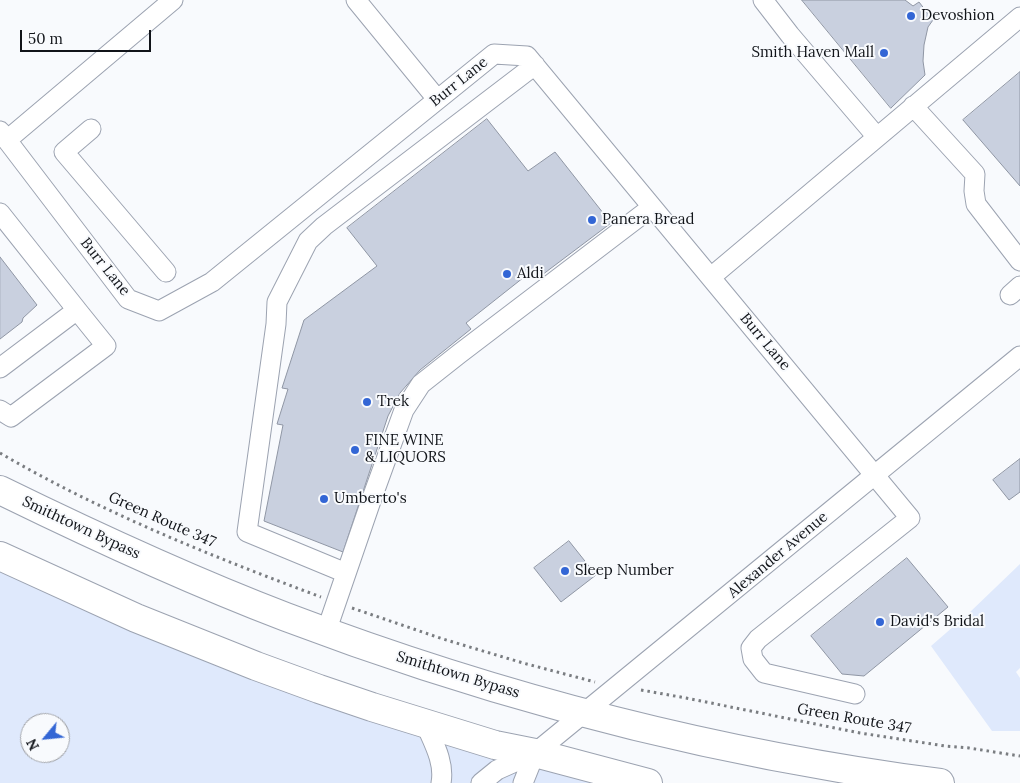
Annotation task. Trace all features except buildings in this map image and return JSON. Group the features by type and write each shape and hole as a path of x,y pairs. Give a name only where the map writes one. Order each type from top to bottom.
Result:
{"highway":[{"name":"Smithtown Bypass","path":"0,490 107,542 236,597 326,632 436,669 584,713 743,750 813,764 940,783"},
{"path":"0,556 101,603 198,644 318,689 494,745 535,753 648,783"}],"street":[{"path":"356,0 437,99"},
{"path":"763,0 877,137"},
{"path":"3,135 161,4"},
{"path":"711,277 1020,17"},
{"name":"Burr Lane","path":"3,135 128,299 159,311 212,282 494,54 527,56 910,518 758,639 751,648 754,659 764,673 855,694"},
{"path":"346,573 247,532 276,324 277,302 308,241 324,226 535,65"},
{"path":"913,106 975,174 974,191 976,204 1020,261"},
{"path":"91,129 64,152 166,272"},
{"path":"326,632 404,410 421,384 652,207"},
{"path":"0,213 106,346 11,417 0,410"},
{"path":"0,368 78,310"},
{"name":"Alexander Avenue","path":"535,753 1020,356"},
{"path":"425,723 441,764 441,783"},
{"path":"481,783 497,770 535,753"},
{"path":"523,783 535,753"}],"path":[{"name":"Green Route 347","path":"0,453 49,480 146,527 320,597"},
{"path":"357,610 523,664 585,680"},
{"name":"Green Route 347","path":"686,698 860,733 1020,756"}],"shaded area":[{"path":"0,550 301,688 656,783 0,783"},
{"path":"1020,564 1020,668 1016,672 1020,678 1020,731 992,731 931,646"}],"place":[{"name":"Devoshion","path":"911,16"},
{"name":"Smith Haven Mall","path":"884,53"},
{"name":"Panera Bread","path":"592,220"},
{"name":"Aldi","path":"507,274"},
{"name":"Trek","path":"367,402"},
{"name":"FINE WINE & LIQUORS","path":"355,450"},
{"name":"Umberto's","path":"324,499"},
{"name":"Sleep Number","path":"565,571"},
{"name":"David's Bridal","path":"880,622"}]}
